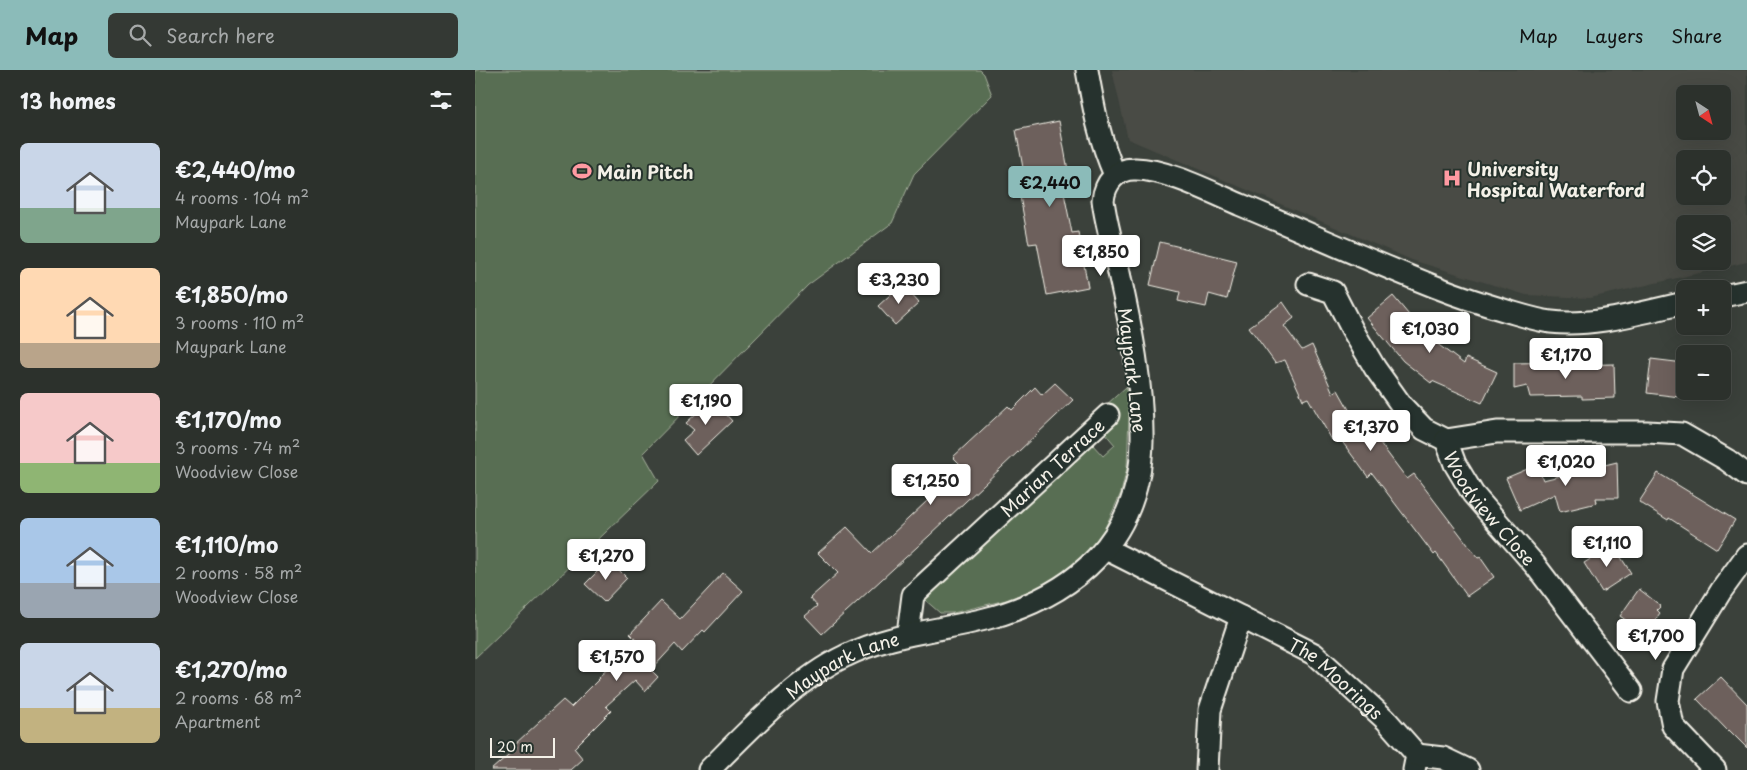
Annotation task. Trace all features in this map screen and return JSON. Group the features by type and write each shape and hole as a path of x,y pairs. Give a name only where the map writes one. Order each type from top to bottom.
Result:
{"street":[{"path":"1087,70 1099,132 1115,175 1127,169 1155,171 1189,183 1398,272 1460,296 1523,316 1550,322 1576,322 1607,319 1676,306"},
{"name":"Maypark Lane","path":"709,770 776,705 827,666 860,648 908,634 987,618 1035,600 1075,577 1106,549 1124,520 1132,502 1138,482 1142,441 1134,353 1103,200 1107,185 1115,175"},
{"name":"Woodview Close","path":"1308,284 1333,292 1352,330 1375,368 1402,406 1424,429 1446,440 1497,432 1647,432 1682,434 1727,460 1747,475"},
{"path":"1731,294 1747,291"},
{"name":"Marian Terrace","path":"908,634 913,595 1108,415"},
{"name":"Woodview Close","path":"1446,440 1455,464 1473,494 1535,565 1631,690"},
{"name":"The Moorings","path":"1106,549 1314,654 1386,720 1416,763 1443,758 1469,770"},
{"path":"1715,770 1673,726 1667,701 1673,669 1721,591 1747,555"},
{"path":"1207,770 1210,710 1241,617"}],"shaded area":[{"name":"University Hospital Waterford","path":"1112,70 1747,70 1747,262 1731,266 1731,215 1676,215 1676,270 1712,270 1590,298 1526,295 1412,260 1128,139"}],"green space":[{"path":"475,70 980,70 984,74 992,95 914,174 892,223 808,285 643,453 659,481 475,658"},
{"path":"1126,387 1129,414 1127,468 1121,493 1105,528 1085,555 1059,575 1037,588 1006,600 953,613 940,613 924,599 1091,443 1103,456 1115,445 1104,432 1117,420 1105,406"}],"building":[{"path":"1059,121 1070,181 1062,183 1072,233 1078,232 1088,287 1047,295 1037,243 1029,244 1018,186 1026,184 1016,130"},
{"path":"1160,242 1237,261 1227,299 1209,294 1206,307 1178,301 1180,292 1150,285"},
{"path":"902,284 919,303 895,325 878,306"},
{"path":"1393,296 1414,321 1411,324 1464,364 1466,358 1497,372 1482,403 1432,381 1431,383 1403,361 1367,318"},
{"path":"1283,302 1294,318 1284,326 1302,350 1312,345 1333,393 1338,390 1361,431 1368,427 1407,479 1414,474 1494,577 1467,596 1436,553 1434,555 1372,473 1368,477 1338,436 1332,440 1308,398 1303,400 1285,360 1275,363 1249,327"},
{"path":"1651,359 1676,362 1676,397 1647,393"},
{"path":"1567,362 1567,365 1614,364 1615,398 1582,399 1582,396 1530,397 1527,386 1514,389 1514,363"},
{"path":"1055,383 1073,400 822,634 805,616 817,606 810,598 838,573 818,553 847,527 872,553 963,467 953,457 1008,406 1012,410 1035,387 1042,395"},
{"path":"712,399 732,421 696,455 683,440 694,430 686,423"},
{"path":"1617,462 1618,498 1596,498 1597,503 1560,512 1555,494 1520,510 1506,478 1537,465 1543,480"},
{"path":"1658,473 1735,520 1717,549 1669,518 1668,520 1639,502"},
{"path":"1613,545 1631,573 1602,592 1584,563"},
{"path":"609,560 627,578 604,602 585,584"},
{"path":"723,573 743,591 705,632 703,630 682,652 675,644 651,670 658,677 645,691 635,680 606,706 611,711 574,748 583,759 571,770 491,770 517,747 515,744 563,700 571,707 637,641 630,634 661,601 680,619"},
{"path":"1639,589 1661,606 1657,610 1660,613 1645,634 1620,616"},
{"path":"1721,677 1747,704 1747,748 1697,699"}],"place":[{"name":"Main Pitch","path":"582,171"},
{"name":"University Hospital Waterford","path":"1452,178"}]}
